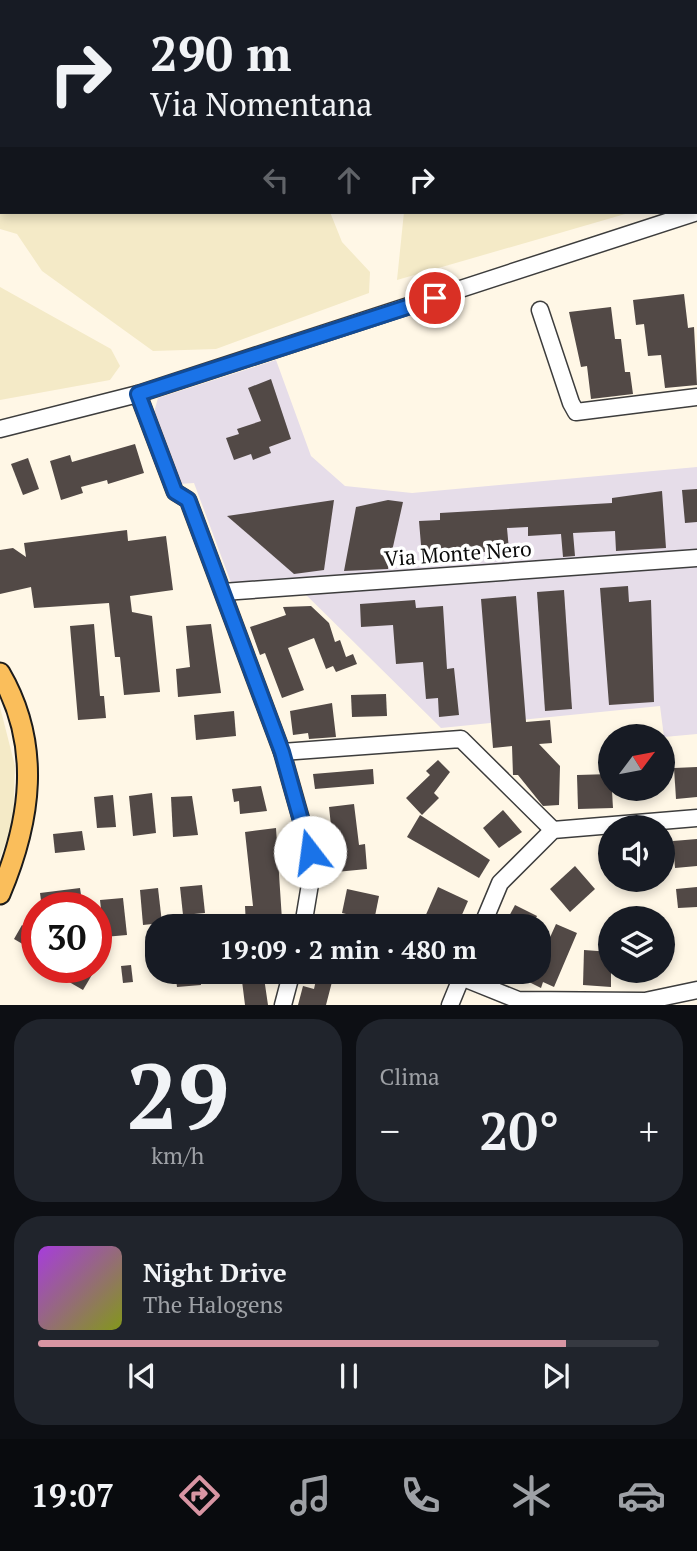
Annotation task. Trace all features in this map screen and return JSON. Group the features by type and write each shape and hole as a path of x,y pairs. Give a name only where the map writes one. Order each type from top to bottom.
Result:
{"main road":[{"path":"0,673 19,713 29,772 22,834 0,894"}],"street":[{"path":"0,429 138,394 691,214"},
{"path":"540,310 576,412 697,397"},
{"path":"138,394 175,492 188,500 282,752 310,852 311,878 305,914"},
{"name":"Via Monte Nero","path":"223,592 697,558"},
{"path":"282,752 461,739 553,830"},
{"path":"487,914 500,883 553,830 697,818"},
{"path":"283,1005 289,984"},
{"path":"450,1005 458,984"},
{"path":"484,984 518,1000 645,1002 697,990"}],"shaded area":[{"path":"0,214 331,214 342,242 370,272 369,293 216,349 153,351 42,271 17,234 0,229"},
{"path":"404,214 625,214 397,280"},
{"path":"0,287 111,349 120,366 110,380 0,400"},
{"path":"276,360 311,456 345,486 412,493 697,467 697,734 676,736 676,724 662,724 660,706 441,728 294,583 233,588 194,483 179,484 153,416 158,398"},
{"path":"0,707 15,766 13,823 0,858"}],"building":[{"path":"684,294 688,328 694,327 697,385 665,388 661,355 648,356 644,324 636,325 633,300"},
{"path":"611,307 615,339 621,339 625,372 630,372 633,394 591,399 587,366 581,367 569,312"},
{"path":"271,379 291,439 269,447 271,453 253,460 251,454 234,460 226,438 239,434 237,429 261,421 248,388"},
{"path":"135,444 144,473 108,484 107,480 81,487 83,493 61,500 50,461 70,455 72,462"},
{"path":"28,458 39,489 23,495 11,464"},
{"path":"697,489 697,522 685,523 682,490"},
{"path":"662,491 666,548 616,551 615,531 573,533 575,556 563,557 561,534 528,536 528,527 507,528 509,550 422,557 419,521 440,520 440,513 612,503 612,498"},
{"path":"334,500 324,570 294,574 227,516"},
{"path":"388,500 403,502 388,569 344,571 356,507"},
{"path":"127,530 128,541 166,536 173,590 130,596 132,612 152,616 160,692 124,695 120,657 115,657 109,603 34,608 31,587 0,594 0,550 13,548 26,557 24,543"},
{"path":"628,586 629,602 651,600 654,702 609,705 600,588"},
{"path":"564,590 572,709 545,711 537,592"},
{"path":"516,596 526,722 550,720 552,743 539,744 560,766 559,805 543,806 518,775 513,775 512,746 493,748 481,599"},
{"path":"415,600 416,608 443,606 447,669 454,668 459,715 439,717 438,698 426,699 423,662 396,664 393,625 361,627 360,604"},
{"path":"311,606 329,623 335,642 340,640 346,657 353,654 357,664 336,672 333,666 326,669 314,638 288,648 304,690 282,698 265,653 260,655 250,627 286,615 283,607"},
{"path":"94,624 100,696 104,696 106,718 78,720 70,626"},
{"path":"211,624 221,693 178,697 176,669 190,667 186,626"},
{"path":"386,694 387,716 352,717 351,695"},
{"path":"332,703 336,737 309,739 308,733 293,735 290,711"},
{"path":"234,711 236,736 196,740 194,715"},
{"path":"438,760 450,772 434,793 439,798 422,815 406,798 430,775 426,771"},
{"path":"697,767 697,797 676,799 676,768"},
{"path":"373,769 374,784 315,789 313,774"},
{"path":"598,774 598,802 613,802 613,808 578,809 577,775"},
{"path":"261,786 267,811 240,814 239,801 234,802 232,789"},
{"path":"152,793 156,833 133,836 129,796"},
{"path":"113,795 116,827 97,828 94,797"},
{"path":"192,796 198,835 173,837 171,797"},
{"path":"354,804 359,845 365,844 367,869 336,872 329,807"},
{"path":"503,810 522,832 499,848 483,828"},
{"path":"420,815 490,860 479,878 407,837"},
{"path":"276,828 282,914 245,914 245,906 253,906 245,832"},
{"path":"82,831 85,850 55,853 53,834"},
{"path":"697,839 697,866 675,868 675,841"},
{"path":"575,866 595,889 570,912 550,889"},
{"path":"202,885 205,913 183,914 180,887"},
{"path":"438,887 468,901 462,914 426,914"},
{"path":"697,887 697,907 678,908 676,889"},
{"path":"80,888 81,892 48,892"},
{"path":"158,888 161,914 145,914 145,925 143,925 140,890"},
{"path":"347,889 379,896 375,914 342,913"},
{"path":"123,898 127,935 112,936 112,899"},
{"path":"515,905 533,914 510,914"},
{"path":"556,924 577,933 554,987 547,984 551,984 551,935"},
{"path":"21,927 21,943 14,939"},
{"path":"584,950 598,951 598,983 611,983 611,987 583,985"},
{"path":"131,965 133,982 123,983 121,966"},
{"path":"71,983 87,983 83,990"},
{"path":"177,984 201,985 177,987"},
{"path":"242,984 265,984 268,1005 245,1005"},
{"path":"315,984 331,984 326,1005 298,1005 303,986 314,989"}],"route":[{"path":"310,852 282,752 223,592 188,500 175,492 138,394 435,298"}]}
